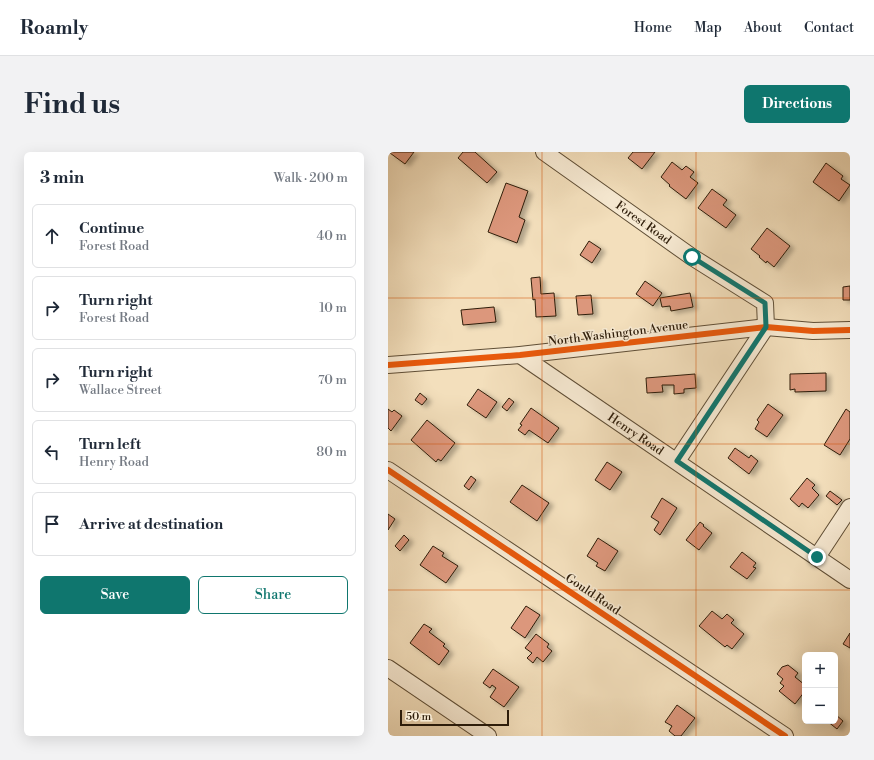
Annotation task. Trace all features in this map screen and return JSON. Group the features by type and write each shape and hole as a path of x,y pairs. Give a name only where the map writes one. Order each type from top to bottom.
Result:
{"street":[{"name":"Forest Road","path":"544,152 692,257 765,303 766,327"},
{"name":"North Washington Avenue","path":"388,365 520,356 766,327 813,331 850,330"},
{"path":"677,461 766,327"},
{"name":"Henry Road","path":"520,356 677,461 850,580"},
{"name":"Gould Road","path":"388,470 786,736"},
{"path":"817,557 850,507"},
{"path":"388,668 488,736"}],"building":[{"path":"414,152 405,164 390,153"},
{"path":"463,152 475,152 497,172 487,183 458,158"},
{"path":"633,152 655,152 642,169 628,158"},
{"path":"672,162 682,170 686,166 694,172 690,177 698,183 686,199 669,186 670,185 661,177"},
{"path":"826,163 843,176 841,179 850,185 839,201 813,182"},
{"path":"506,183 528,191 519,217 525,220 517,243 488,232"},
{"path":"712,189 727,200 723,205 736,215 726,228 698,208"},
{"path":"767,228 790,246 774,267 767,261 766,263 751,249"},
{"path":"589,241 601,249 592,263 580,255"},
{"path":"540,277 541,294 554,293 556,316 536,317 535,299 533,300 531,278"},
{"path":"645,281 662,293 653,306 636,294"},
{"path":"850,286 850,300 843,300 843,287"},
{"path":"690,293 693,307 671,311 670,306 662,307 660,298"},
{"path":"591,295 593,314 578,315 576,296"},
{"path":"494,307 496,322 463,325 461,310"},
{"path":"826,373 826,391 795,392 795,389 790,390 790,374"},
{"path":"695,374 696,388 684,389 684,393 674,394 674,385 662,385 663,392 647,393 646,378"},
{"path":"478,389 497,402 486,418 467,405"},
{"path":"420,393 427,399 422,405 415,400"},
{"path":"509,398 514,402 507,411 502,407"},
{"path":"768,404 783,415 767,437 755,429 759,422 757,420"},
{"path":"531,408 559,428 548,443 529,430 525,435 518,430 522,425 520,424"},
{"path":"388,409 392,412 394,410 402,416 391,431 388,428"},
{"path":"846,409 850,412 850,439 840,455 824,445"},
{"path":"427,420 455,443 441,461 438,459 436,462 411,440"},
{"path":"735,448 749,458 751,455 758,461 749,474 728,458"},
{"path":"607,462 622,472 610,490 595,480"},
{"path":"471,476 476,480 469,490 464,486"},
{"path":"807,478 815,485 812,488 819,495 808,508 802,503 799,507 790,499"},
{"path":"522,485 549,503 537,521 510,502"},
{"path":"830,491 842,500 837,505 826,496"},
{"path":"662,498 677,508 660,535 654,530 659,522 651,517"},
{"path":"388,514 395,519 388,530"},
{"path":"700,522 712,533 699,550 686,540"},
{"path":"404,535 409,540 400,551 395,546"},
{"path":"598,538 618,551 605,571 596,566 598,563 587,556"},
{"path":"433,546 444,553 442,556 458,566 446,583 420,565"},
{"path":"742,552 756,563 753,567 756,568 747,579 730,567"},
{"path":"526,606 540,615 525,638 511,628"},
{"path":"712,611 722,619 727,614 734,620 731,623 744,634 732,649 727,645 725,647 699,626"},
{"path":"424,624 432,629 429,632 445,644 443,646 449,651 439,665 410,643"},
{"path":"850,633 850,648 843,644"},
{"path":"536,634 549,644 547,647 552,651 543,662 537,657 533,663 527,658 532,653 525,648"},
{"path":"788,665 798,673 795,677 802,683 802,695 795,704 779,691 784,686 780,683 783,679 777,674 782,667"},
{"path":"493,669 519,687 504,707 490,697 496,688 492,685 490,688 483,683"},
{"path":"677,705 695,718 681,736 675,736 669,731 672,726 665,722"},
{"path":"838,717 843,721 837,729 831,724 838,724"}],"cycle path":[{"path":"388,365 520,355 766,327 813,331 850,330"},
{"path":"388,470 785,736"}],"route":[{"path":"692,257 765,303 766,327 677,461 817,557"}]}
